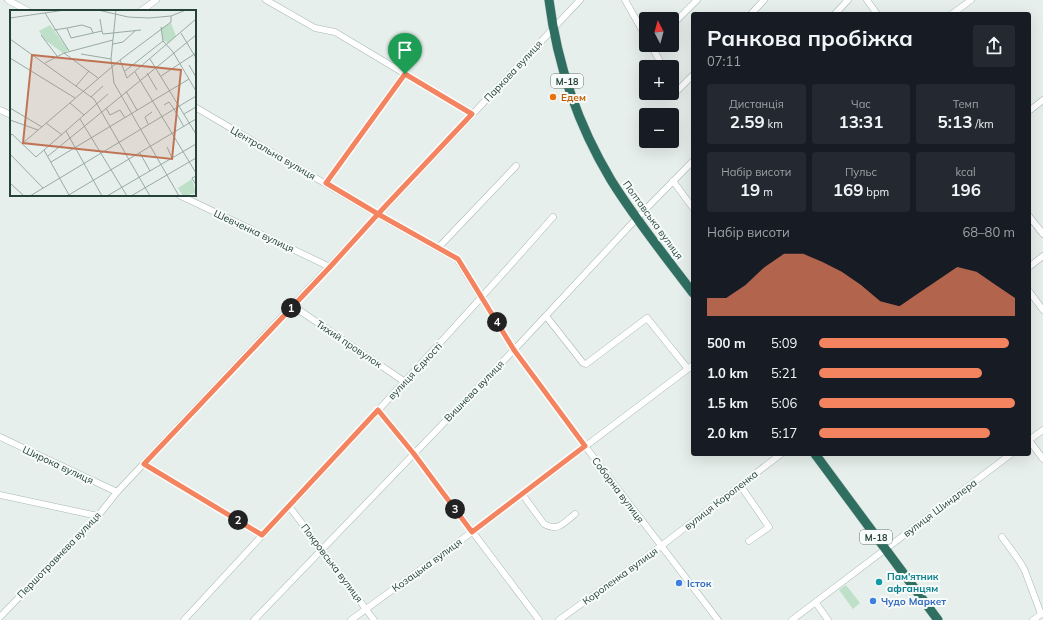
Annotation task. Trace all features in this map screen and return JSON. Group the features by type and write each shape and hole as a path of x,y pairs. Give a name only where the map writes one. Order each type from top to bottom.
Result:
{"highway":[{"name":"М-18","path":"549,0 552,28"},
{"name":"Полтавська вулиця","path":"552,28 562,65 576,106 599,157 611,179 637,218 691,290"},
{"name":"М-18","path":"816,456 938,620"}],"street":[{"path":"8,0 26,10"},
{"path":"142,10 156,0"},
{"path":"266,0 315,28 335,32 472,114"},
{"name":"Паркова вулиця","path":"117,492 330,267 552,28 580,0"},
{"path":"625,0 639,25"},
{"path":"679,17 697,0"},
{"path":"753,12 764,0"},
{"path":"837,12 848,0"},
{"path":"867,0 876,12"},
{"path":"955,12 971,0"},
{"path":"326,183 405,74"},
{"path":"679,89 691,76"},
{"path":"1031,109 1043,100"},
{"name":"Центральна вулиця","path":"196,108 458,259 482,298"},
{"path":"0,110 10,115"},
{"name":"Вишнева вулиця","path":"254,620 514,350 637,218 691,163"},
{"path":"438,248 516,166"},
{"path":"673,181 691,205"},
{"name":"Шевченка вулиця","path":"181,196 330,267"},
{"name":"вулиця Єдності","path":"184,620 482,298 553,217"},
{"path":"1031,219 1043,234"},
{"path":"1031,265 1043,256"},
{"path":"1031,294 1043,310"},
{"name":"Соборна вулиця","path":"482,298 514,350 585,446 718,620"},
{"name":"Тихий провулок","path":"293,306 405,382"},
{"path":"546,316 583,363 586,364 647,318 690,367"},
{"name":"Козацька вулиця","path":"351,620 472,532 690,367"},
{"path":"378,410 414,454 539,620"},
{"path":"1031,439 1043,430"},
{"name":"Широка вулиця","path":"0,437 117,492"},
{"path":"1031,443 1043,458"},
{"name":"вулиця Короленка","path":"661,546 778,456"},
{"name":"вулиця Шиндлера","path":"792,620 1008,456"},
{"path":"144,464 262,535"},
{"path":"740,485 769,527 749,541"},
{"name":"Першотравнева вулиця","path":"0,617 98,516 117,492"},
{"path":"522,494 544,524 554,528 560,526 575,514"},
{"path":"0,495 98,516"},
{"name":"Покровська вулиця","path":"289,506 374,620"},
{"path":"1002,537 1022,566 1042,613 1033,620"},
{"name":"Короленка вулиця","path":"559,620 661,546"},
{"path":"816,603 828,620"}],"green space":[{"path":"846,585 860,603 853,609 839,590"}],"place":[{"name":"Едем","path":"553,97"},
{"name":"Пам'ятник афганцям","path":"879,582"},
{"name":"Істок","path":"679,583"},
{"name":"Чудо Маркет","path":"873,601"}],"route":[{"path":"405,74 326,183 378,214 144,464 262,535 378,410 414,454 472,532 585,446 514,350 458,259 378,214 472,114 405,74"}]}
